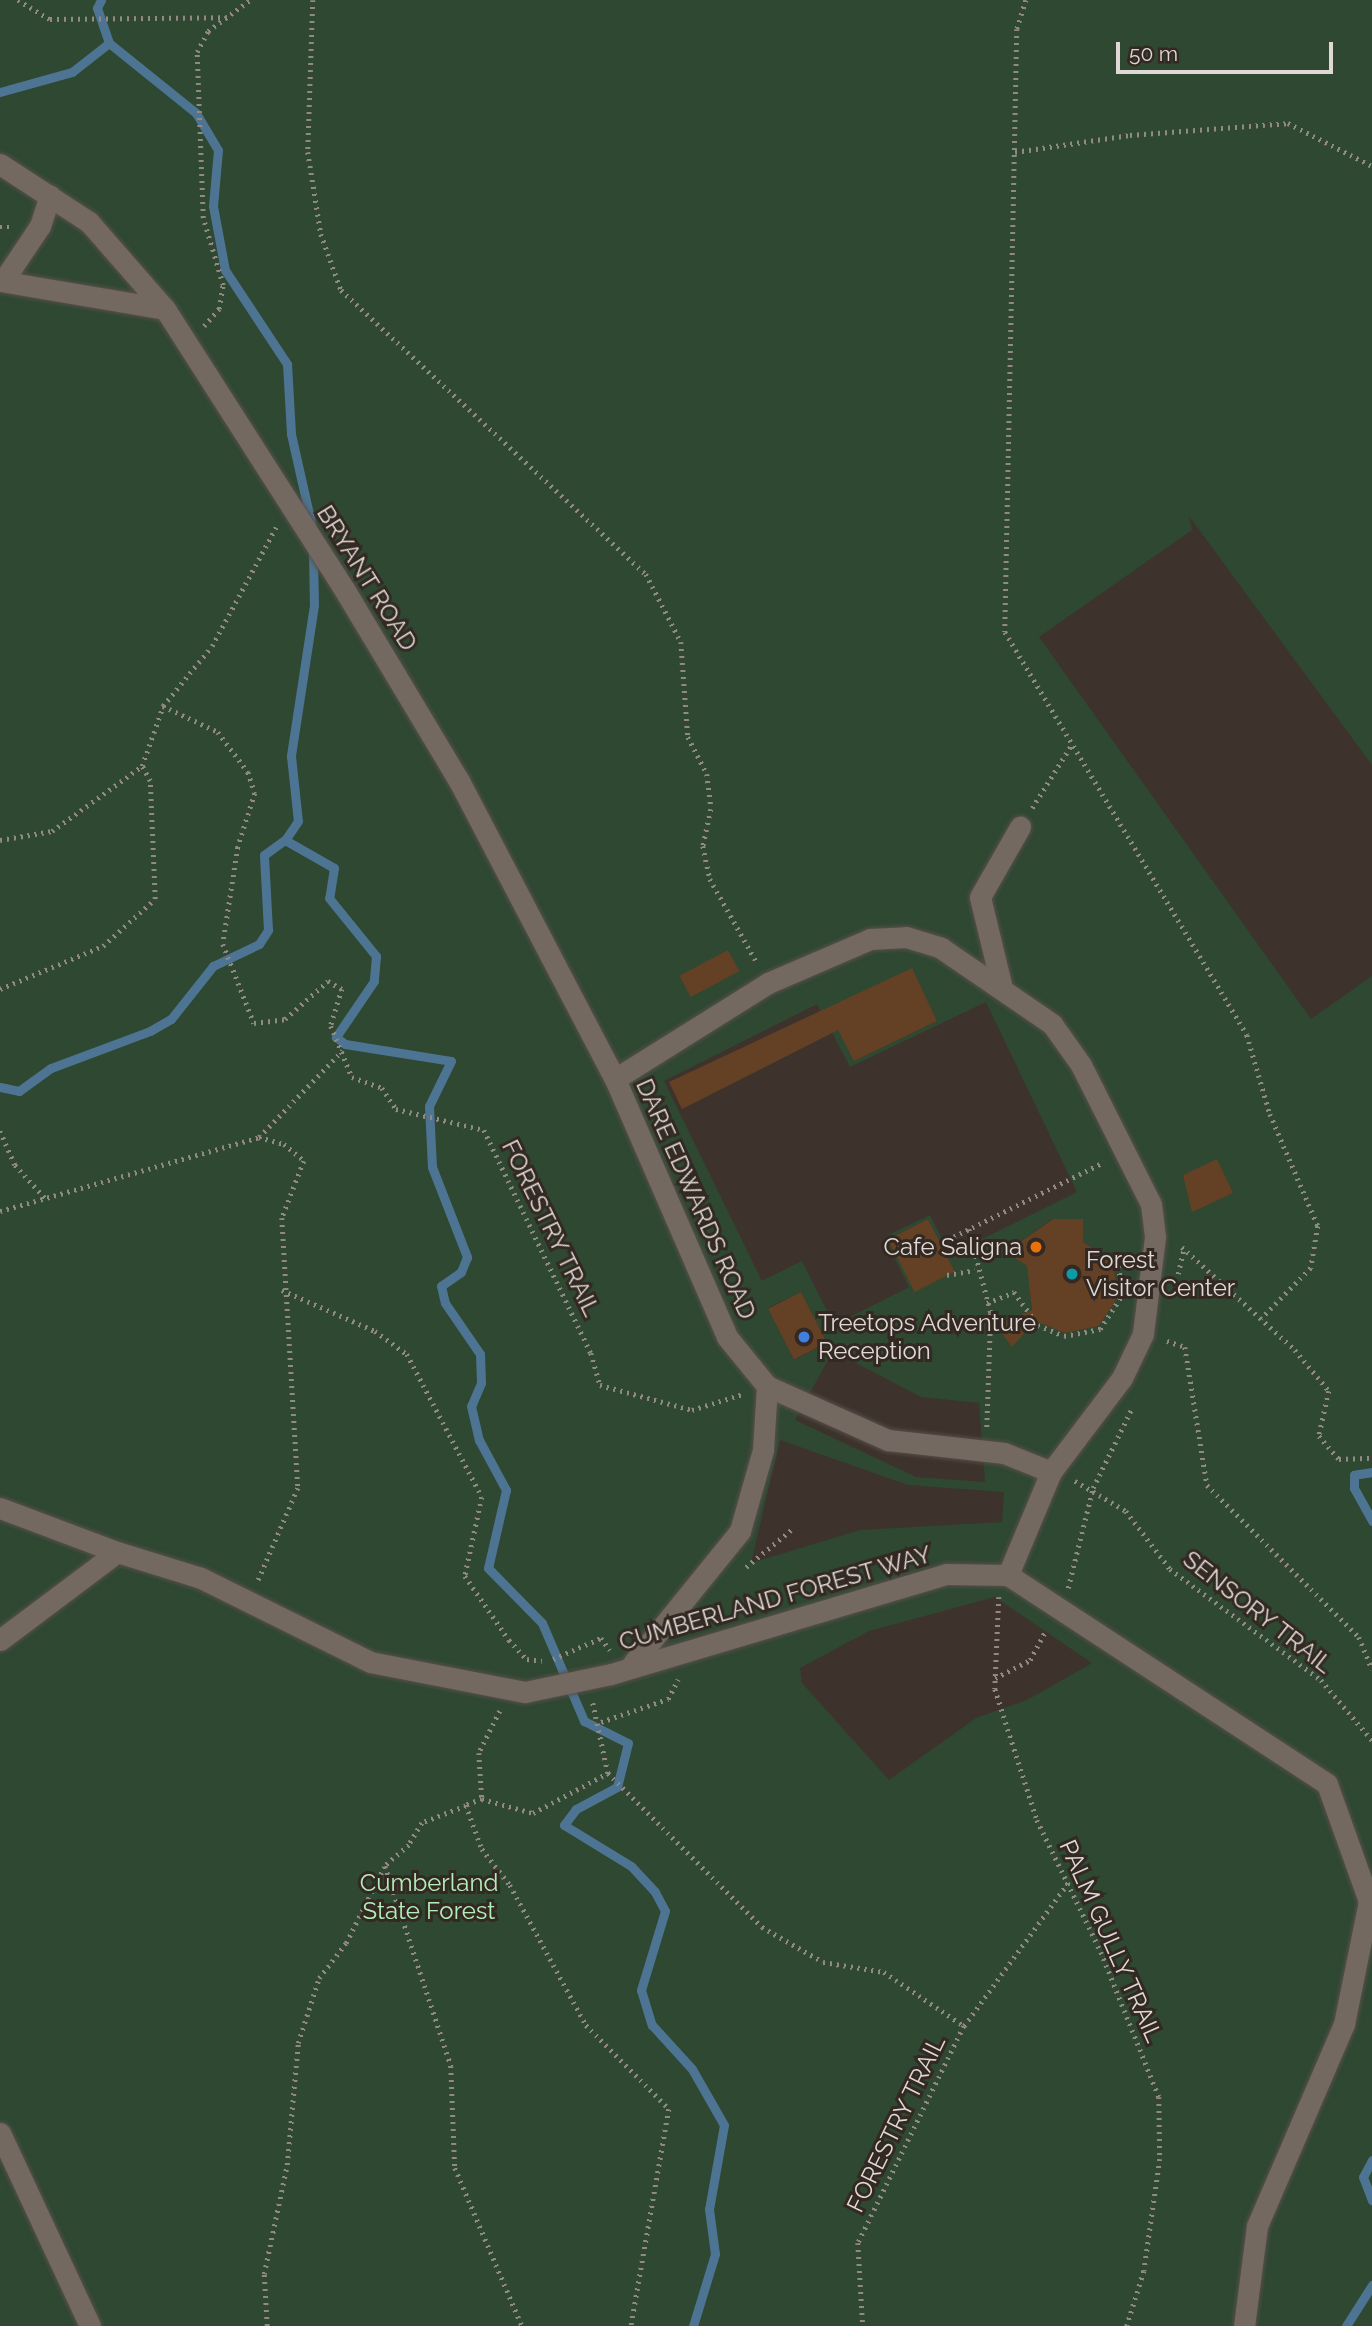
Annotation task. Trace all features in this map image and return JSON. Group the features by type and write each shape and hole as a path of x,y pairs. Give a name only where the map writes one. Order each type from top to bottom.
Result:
{"lane":[{"name":"BRYANT ROAD","path":"0,164 89,222 165,309 344,589 459,781 615,1079"},
{"path":"50,196 40,226 1,281 165,309"},
{"path":"1001,984 980,897 1020,827"},
{"path":"615,1079 768,983 870,939 906,937 942,948 1001,984 1052,1024 1081,1065 1151,1204 1155,1240 1143,1334 1122,1378 1051,1472 1008,1575 1327,1784 1368,1901 1344,2024 1256,2226 1244,2326"},
{"name":"DARE EDWARDS ROAD","path":"615,1079 727,1337 767,1386"},
{"path":"633,1663 740,1531 763,1450 767,1386 888,1440 987,1451 1051,1472"},
{"name":"CUMBERLAND FOREST WAY","path":"0,1508 117,1552 201,1578 248,1604 370,1662 517,1690 583,1680 633,1663 692,1650 946,1574 1008,1575"},
{"path":"1,1635 117,1552"},
{"path":"0,2133 90,2326"}],"path":[{"path":"18,0 50,19 228,17"},
{"path":"188,345 219,309 223,285 203,218 197,52 208,31 250,0"},
{"path":"313,0 308,152 321,234 341,290 646,574 681,642 688,737 708,774 711,809 703,846 710,879 768,983"},
{"path":"1026,0 1017,29 1005,632 1247,1035 1270,1114 1318,1226 1311,1268 1261,1319"},
{"path":"1015,152 1130,135 1288,123 1372,166"},
{"path":"0,840 52,831 142,766 163,706 212,646 293,508"},
{"name":"FORESTRY TRAIL","path":"163,706 218,732 255,793 238,847 223,944 254,1023 285,1019 328,981 342,989 331,1026 352,1077 382,1088 396,1109 423,1115 440,1123 484,1130 591,1353 600,1385 692,1410 767,1386"},
{"path":"1020,827 1072,744"},
{"path":"0,989 103,946 155,899 150,781 142,766"},
{"path":"0,1211 259,1137 342,1051"},
{"path":"0,1131 15,1165 46,1199"},
{"path":"248,1604 298,1488 282,1290 282,1218 304,1161 285,1144 259,1137"},
{"path":"940,1243 1124,1152"},
{"path":"969,1229 975,1270 987,1303 987,1451"},
{"path":"987,1303 1014,1292 1038,1325 1064,1336 1100,1329 1122,1295 1118,1266 1155,1240 1184,1248 1261,1319 1329,1391 1319,1436 1339,1459 1372,1458"},
{"path":"1175,1288 1184,1248"},
{"path":"947,1275 975,1270"},
{"path":"282,1290 374,1331 407,1354 482,1497 465,1576 527,1659 547,1662 569,1650"},
{"path":"1159,1353 1167,1328"},
{"name":"SENSORY TRAIL","path":"1143,1334 1185,1347 1208,1485 1359,1637 1372,1670"},
{"path":"995,1678 1030,1660 1075,1576 1077,1537 1094,1489 1135,1402"},
{"name":"SENSORY TRAIL","path":"1051,1472 1094,1489 1126,1511 1170,1569 1321,1680 1372,1740"},
{"path":"740,1572 791,1530"},
{"name":"PALM GULLY TRAIL","path":"1008,1575 998,1599 995,1678 1037,1820 1068,1883 1159,2097 1160,2159 1143,2271 1127,2326"},
{"path":"601,1723 668,1699 692,1650"},
{"path":"482,1799 479,1753 517,1690"},
{"path":"267,2326 264,2274 287,2165 298,2043 319,1978 346,1942 385,1866 409,1845 422,1823 482,1799 533,1813 608,1773 601,1723 596,1711"},
{"name":"FORESTRY TRAIL","path":"608,1773 761,1927 823,1962 884,1972 964,2026 858,2243 863,2326"},
{"path":"467,1805 482,1849 510,1885 586,2025 669,2109 631,2326"},
{"path":"385,1866 450,2066 455,2168 522,2326"},
{"path":"964,2026 1068,1883"}],"green space":[{"name":"Cumberland State Forest","path":"0,0 1372,0 1372,765 1189,516 1192,530 1039,637 1311,1019 1372,976 1372,2326 0,2326","holes":["912,969 937,1021 854,1061 828,1008","986,1002 1077,1192 950,1255 930,1215 884,1237 909,1287 834,1325 802,1261 762,1281 664,1081 817,1004 850,1067","928,1219 955,1272 889,1239","1052,1219 1083,1219 1082,1243 1112,1262 1118,1297 1099,1326 1065,1333 1040,1323 1031,1308 1030,1268 1006,1252","801,1292 827,1343 794,1360 768,1308","833,1351 921,1397 979,1403 985,1482 916,1477 795,1420","780,1440 908,1485 1004,1492 1002,1522 860,1530 751,1563","995,1597 1092,1663 1027,1700 976,1718 889,1780 802,1683 800,1668 869,1631"]}],"building":[{"path":"728,950 739,971 691,997 679,976"},
{"path":"912,968 937,1021 854,1061 838,1030 682,1109 669,1082"},
{"path":"1217,1159 1233,1193 1192,1212 1183,1175"},
{"path":"928,1219 955,1272 915,1292 888,1239"},
{"name":"Forest Visitor Center","path":"1053,1219 1083,1219 1083,1242 1112,1262 1119,1295 1099,1326 1065,1333 1035,1321 1012,1347 996,1325 1032,1310 1027,1266 1006,1252"},
{"path":"801,1292 827,1343 794,1360 768,1309"}],"waterway":[{"path":"101,0 97,8 109,43"},
{"path":"109,43 196,113 218,150 213,206 225,270 287,364 291,434 313,532"},
{"path":"0,92 72,72 109,43"},
{"path":"313,550 314,605 291,756 298,821 285,840 334,868 329,898 376,956 374,981 336,1037 345,1044 451,1061 429,1106 432,1167 467,1257 461,1272 441,1286 445,1303 480,1354 481,1383 471,1406 479,1440 506,1490 488,1568 542,1623 584,1721 628,1743 617,1787 576,1809 564,1825 631,1866 655,1892 665,1911 641,1990 652,2025 692,2069 724,2125 709,2209 715,2254 693,2326"},
{"path":"0,1087 19,1091 51,1068 150,1031 171,1019 213,966 259,944 268,930 264,855 285,840"},
{"path":"1372,1472 1354,1475 1354,1488 1372,1521"},
{"path":"1372,2160 1363,2177 1372,2200"},
{"path":"1346,2326 1372,2285"}],"place":[{"name":"Cafe Saligna","path":"1036,1247"},
{"name":"Forest Visitor Center","path":"1072,1274"},
{"name":"Treetops Adventure Reception","path":"804,1337"}]}
